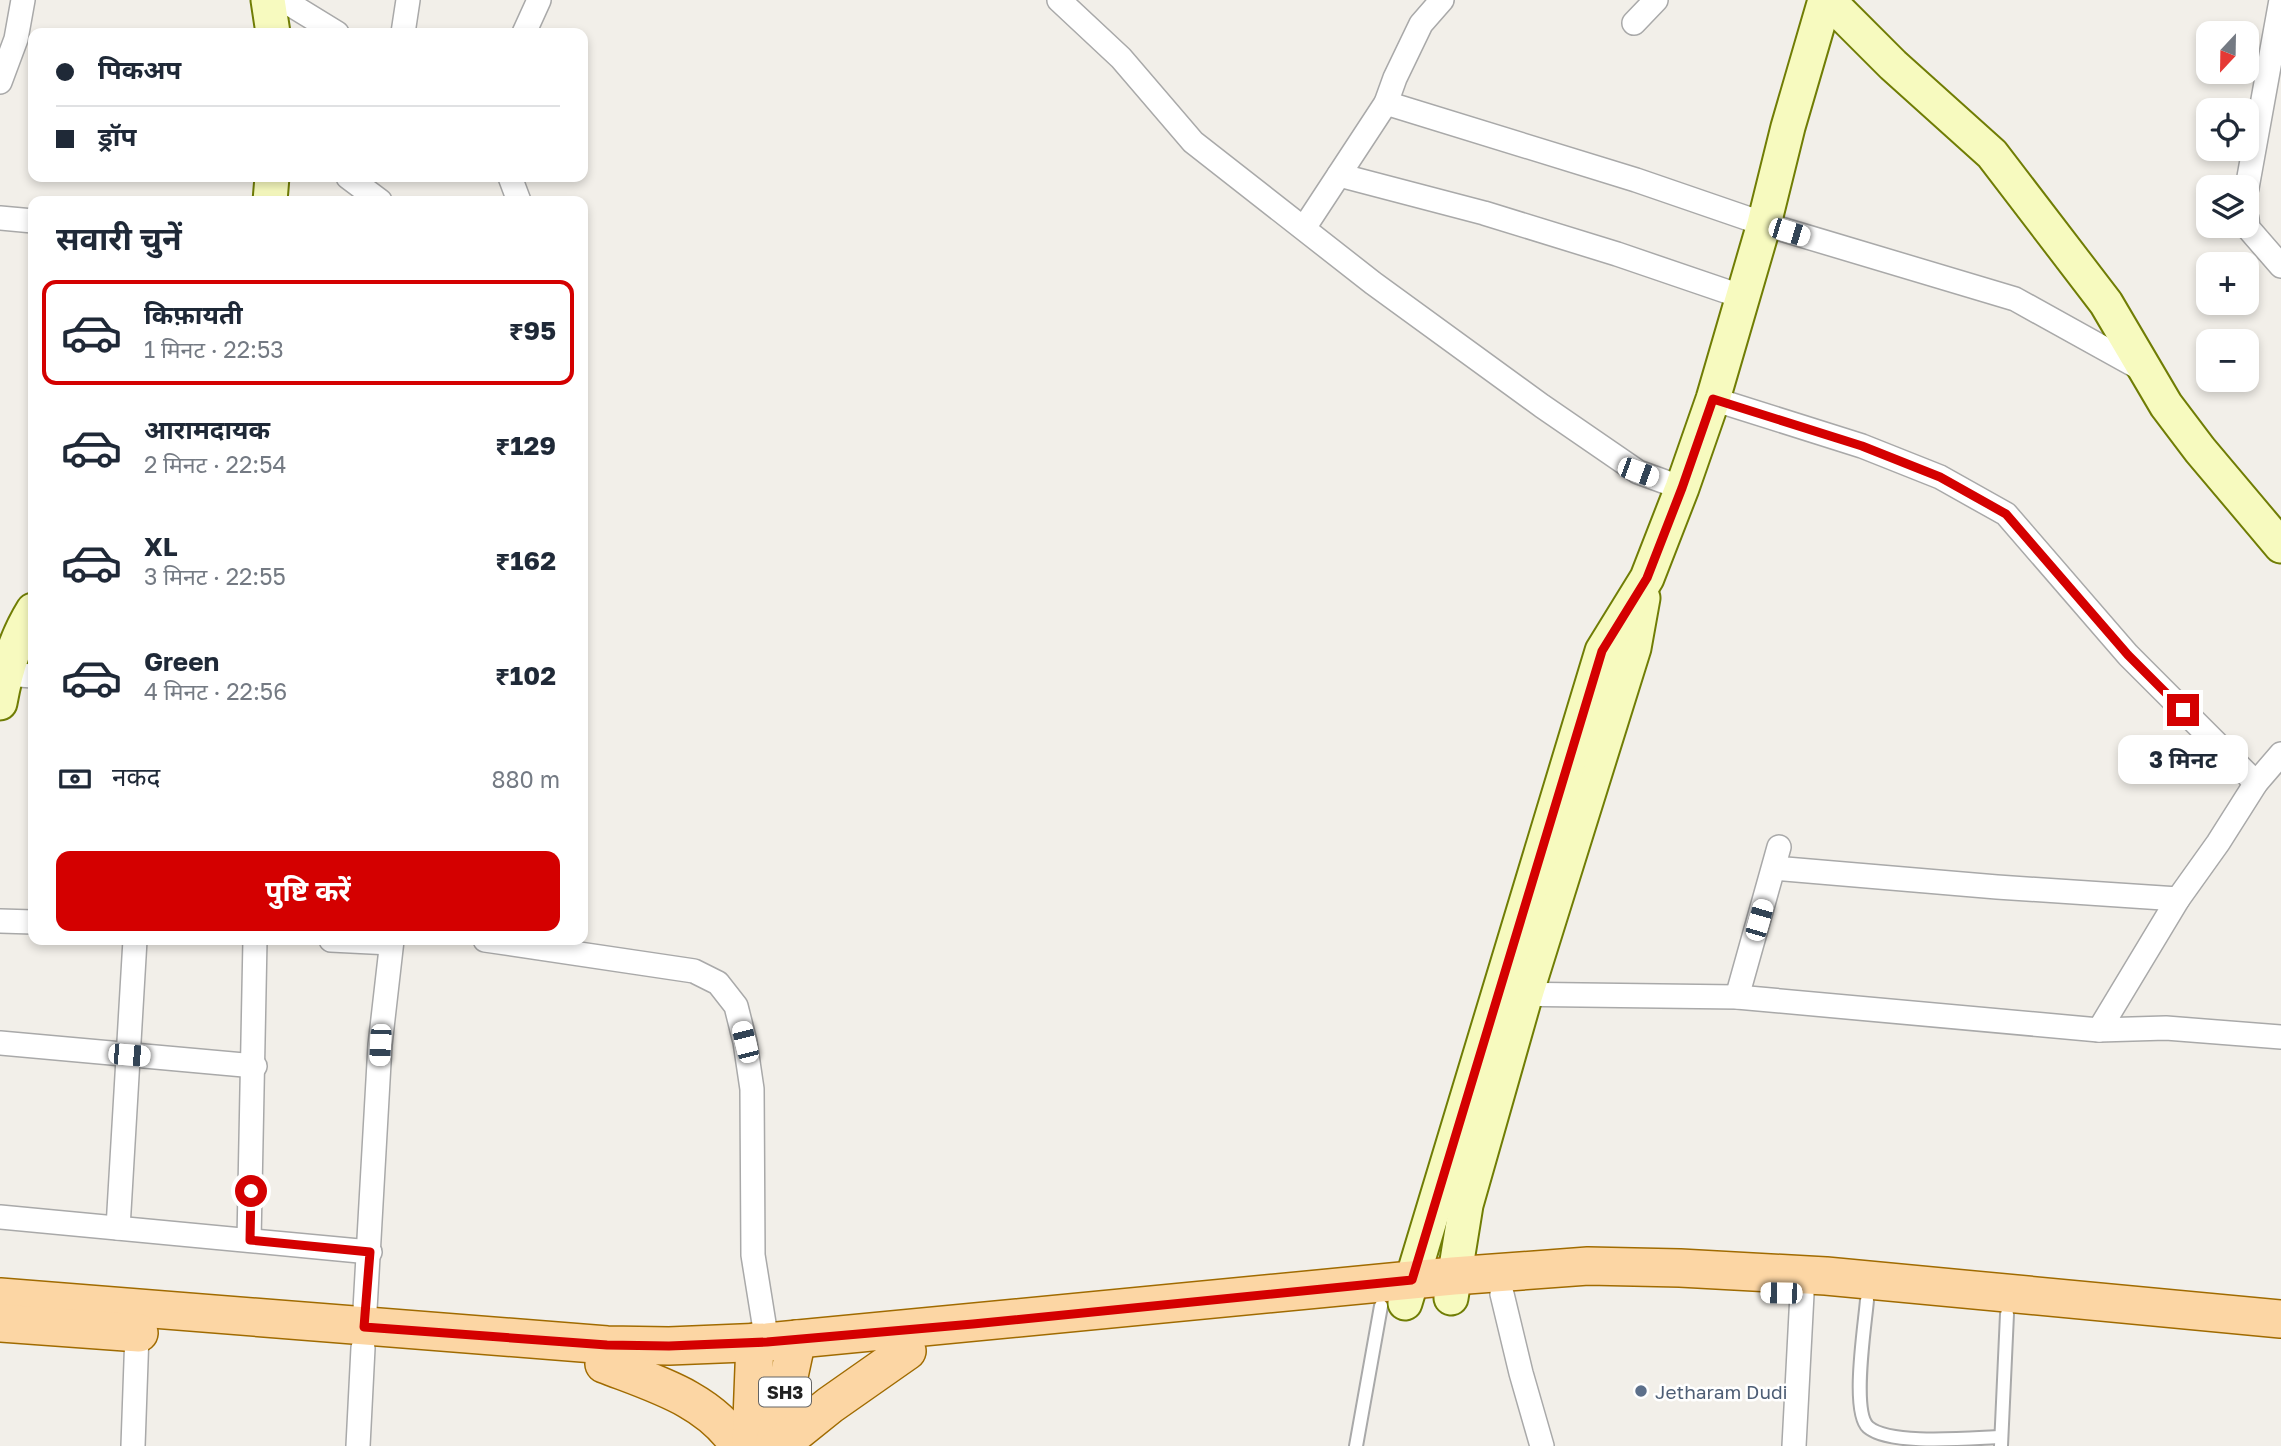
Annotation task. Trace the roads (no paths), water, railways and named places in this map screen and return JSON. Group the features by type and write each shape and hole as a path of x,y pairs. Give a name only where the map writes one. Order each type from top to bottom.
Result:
{"main road":[{"path":"0,1323 137,1333 907,1351 1222,1323 1588,1266 1826,1276 2281,1319"},
{"path":"1452,1287 1502,1294 1578,1289 1802,1294 2281,1340"},
{"path":"0,1297 604,1364 685,1366 773,1349 1399,1296"},
{"name":"SH3","path":"751,1446 773,1349"},
{"name":"SH3","path":"773,1349 776,1446"},
{"path":"776,1446 907,1351"},
{"path":"604,1364 693,1401 717,1418 739,1446"}],"street":[{"path":"0,82 16,39 23,0"},
{"path":"268,0 272,28"},
{"path":"283,0 329,28"},
{"path":"403,28 408,0"},
{"path":"526,28 539,0"},
{"path":"1059,0 1121,58 1193,142 1384,291 1638,472 1682,488"},
{"path":"1304,228 1386,103 1421,24 1442,0"},
{"path":"1634,23 1656,0"},
{"path":"1399,1296 1512,994 1634,648 1647,578 1713,399 1826,0 1992,155 2106,303 2166,405 2281,546"},
{"path":"2249,175 2281,0"},
{"path":"1386,103 1636,180 1764,224 2015,299 2146,371"},
{"path":"1339,175 1484,213 1743,297"},
{"path":"355,182 373,196"},
{"path":"0,218 28,221"},
{"path":"2259,238 2278,254"},
{"path":"1713,399 1862,446 1940,477 2006,514 2128,655 2256,783"},
{"path":"13,684 20,631 28,618"},
{"path":"2099,1030 2178,899 2256,783 2281,754"},
{"path":"1737,998 1777,858 1997,887 2178,899"},
{"path":"0,921 28,922"},
{"path":"118,1228 135,945"},
{"path":"250,1240 255,945"},
{"path":"358,1446 380,1045 391,945"},
{"path":"519,945 694,971 718,983 736,1006 752,1089 753,1255 773,1349"},
{"path":"1512,994 1737,998 2099,1030 2166,1028 2281,1037"},
{"path":"1452,1287 1466,1205 1512,994"},
{"path":"0,1043 255,1066"},
{"path":"0,1217 370,1252"},
{"path":"1502,1294 1542,1446"},
{"path":"1794,1446 1802,1294"},
{"path":"132,1446 137,1333"}],"lane":[{"path":"1356,1446 1399,1296"},
{"path":"1867,1300 1859,1387 1860,1410 1867,1426 1889,1438 2001,1442 2007,1314"}],"place":[{"name":"Jetharam Dudi","path":"1641,1391"}]}
